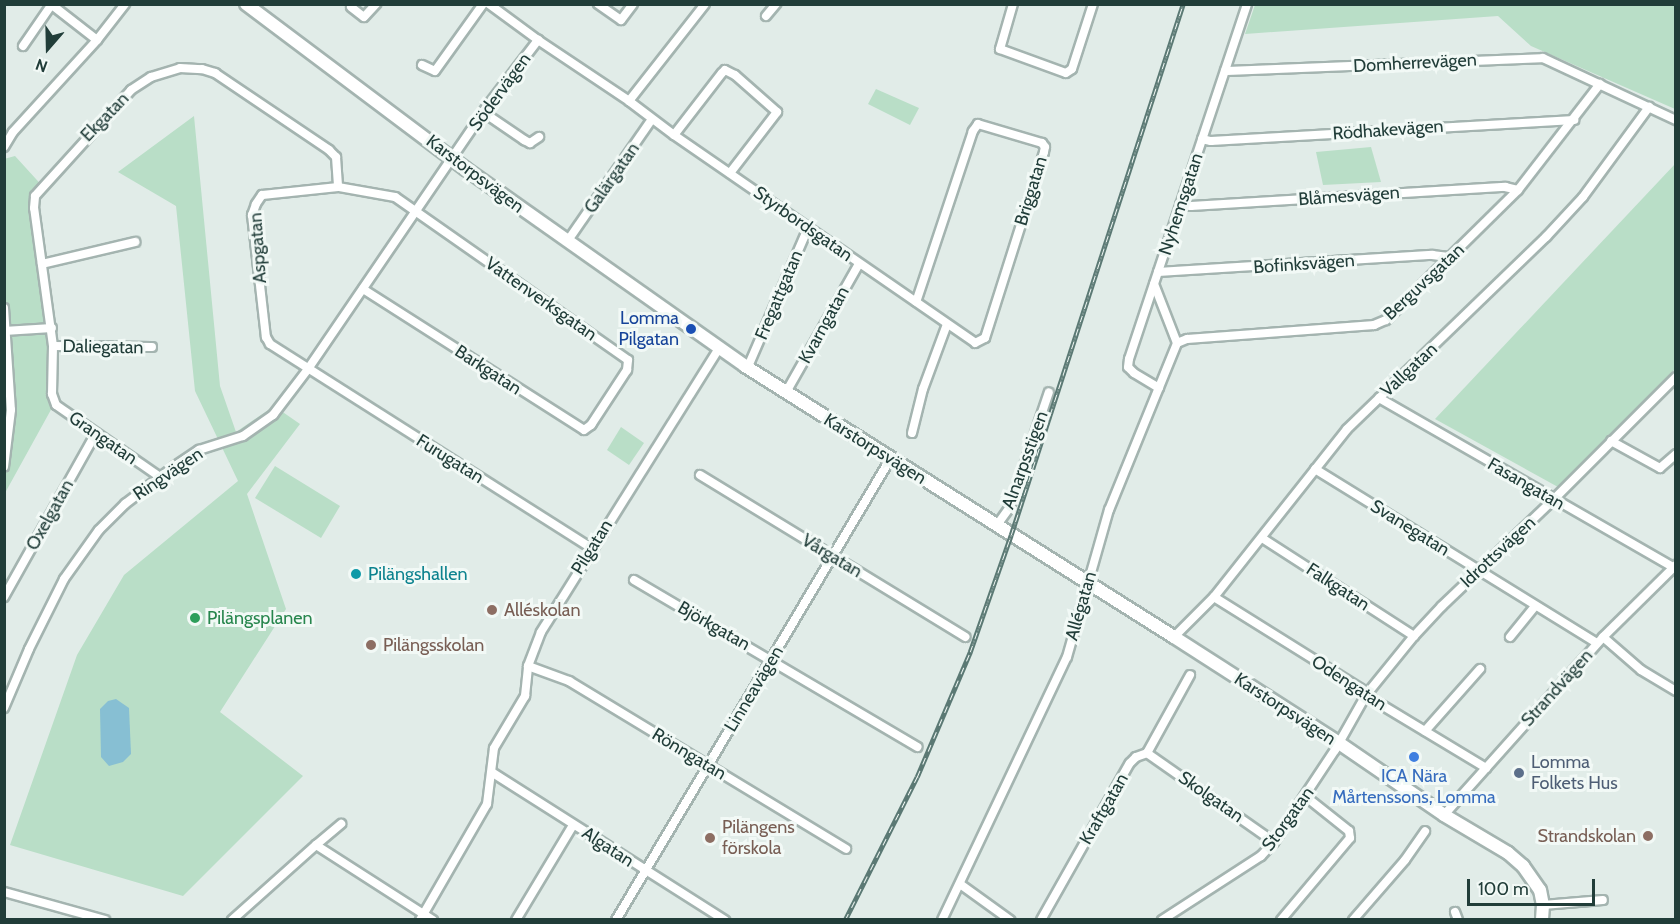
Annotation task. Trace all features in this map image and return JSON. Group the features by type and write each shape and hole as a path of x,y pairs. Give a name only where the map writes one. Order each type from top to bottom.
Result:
{"street":[{"path":"4,147 13,132 97,40 125,4"},
{"name":"Karstorpsvägen","path":"246,4 452,158 718,348 1339,743 1444,815 1508,853 1523,866 1540,890 1543,905"},
{"path":"351,8 364,17 376,4"},
{"path":"422,65 435,71 483,4"},
{"path":"489,4 538,40"},
{"path":"600,5 621,20 633,4"},
{"path":"629,101 705,4"},
{"path":"766,16 776,4"},
{"path":"1013,4 1000,49 1066,73 1072,69 1093,4"},
{"name":"Nyhemsgatan","path":"1159,388 1128,367 1247,4"},
{"path":"23,46 52,5 97,40"},
{"name":"Södervägen","path":"452,158 483,112 538,40 629,101"},
{"name":"Domherrevägen","path":"1225,71 1543,58 1676,120"},
{"name":"Ekgatan","path":"52,394 52,328 34,208 35,196 130,90 151,77 180,68 202,69 215,73 253,96 336,157 339,187"},
{"path":"674,135 725,70 735,75 777,112 730,173"},
{"name":"Berguvsgatan","path":"1177,344 1187,339 1374,325 1386,320 1518,190 1600,84"},
{"name":"Styrbordsgatan","path":"629,101 859,264 978,344"},
{"name":"Vallgatan","path":"1174,637 1214,597 1347,429 1546,237 1583,197 1649,107"},
{"path":"483,112 530,143 539,137"},
{"name":"Galärgatan","path":"571,236 652,119"},
{"name":"Rödhakevägen","path":"1202,139 1211,141 1574,120"},
{"name":"Briggatan","path":"916,302 973,131 978,124 1042,143 1045,147 1044,152 985,338 978,344"},
{"name":"Ringvägen","path":"4,708 55,598 84,550 125,504 160,477 199,450 243,436 262,424 285,402 452,158"},
{"name":"Aspgatan","path":"308,369 277,350 266,337 252,215 262,195 339,187 395,197 416,211"},
{"name":"Blåmesvägen","path":"1180,205 1505,187 1518,190"},
{"name":"Vattenverksgatan","path":"416,211 628,360 627,370 606,401"},
{"name":"Fregattgatan","path":"750,362 808,228"},
{"path":"42,264 135,242"},
{"name":"Bofinksvägen","path":"1158,272 1432,255 1449,257"},
{"name":"Kvarngatan","path":"789,387 859,264"},
{"path":"1154,285 1177,344"},
{"name":"Barkgatan","path":"363,289 577,427 584,430 591,425 606,401"},
{"path":"4,308 11,410 4,467"},
{"path":"912,434 927,377 947,324"},
{"path":"5,331 52,328"},
{"name":"Allégatan","path":"942,920 1067,657 1109,510 1130,452 1177,344"},
{"name":"Daliegatan","path":"53,346 152,347"},
{"name":"Pilgatan","path":"422,916 487,804 493,773 494,748 525,696 528,666 541,632 718,348"},
{"name":"Furugatan","path":"308,369 592,548"},
{"name":"Idrottsvägen","path":"1339,743 1366,695 1414,636 1477,571 1554,500 1676,377"},
{"name":"Alnarpsstigen","path":"997,525 1010,507 1049,392"},
{"name":"Grangatan","path":"52,394 56,405 160,477"},
{"name":"Fasangatan","path":"1379,398 1554,500 1674,566"},
{"name":"Oxelgatan","path":"4,597 96,433"},
{"path":"1611,441 1660,468 1676,454"},
{"name":"Linneavägen","path":"616,920 891,458"},
{"name":"Svanegatan","path":"1315,469 1535,606 1600,640 1641,670 1676,691"},
{"name":"Vårgatan","path":"699,475 965,637"},
{"name":"Falkgatan","path":"1262,538 1414,636"},
{"name":"Strandvägen","path":"1444,815 1600,640 1674,566"},
{"name":"Björkgatan","path":"634,580 917,747"},
{"name":"Odengatan","path":"1214,597 1485,768"},
{"path":"1510,637 1535,606"},
{"name":"Rönngatan","path":"528,666 568,681 846,849"},
{"path":"1425,731 1480,669"},
{"name":"Kraftgatan","path":"1041,920 1130,763 1136,757 1147,753 1190,675"},
{"name":"Storgatan","path":"1162,920 1261,856 1274,842 1339,743"},
{"name":"Skolgatan","path":"1147,753 1274,842"},
{"name":"Algatan","path":"493,773 725,920"},
{"path":"1281,920 1350,838 1349,831 1305,796"},
{"path":"232,920 341,824"},
{"path":"516,920 573,825"},
{"path":"1353,920 1405,860 1425,831"},
{"path":"316,844 422,916 433,920"},
{"path":"960,884 1010,920"},
{"path":"4,892 105,920"},
{"path":"1542,920 1543,905 1603,900"}],"green space":[{"path":"1255,5 1675,5 1675,109 1531,46 1498,16 1245,34"},
{"path":"876,89 919,108 910,125 868,104"},
{"path":"194,116 220,386 236,432 274,406 300,424 247,494 286,609 220,712 303,776 183,896 10,845 77,655 124,575 238,481 195,391 176,206 118,172"},
{"path":"1371,147 1381,182 1323,185 1316,152"},
{"path":"15,156 46,190 37,205 58,343 58,397 5,493 4,159"},
{"path":"1675,164 1675,369 1558,487 1435,419"},
{"path":"621,427 644,443 629,465 607,450"},
{"path":"275,466 340,506 321,538 255,498"}],"water":[{"path":"116,699 129,708 131,754 123,762 109,766 101,757 100,709 108,701"}],"railway":[{"path":"845,920 917,777 970,652 1011,535 1183,4"}],"place":[{"name":"Lomma Pilgatan","path":"691,329"},
{"name":"Pilängshallen","path":"356,574"},
{"name":"Alléskolan","path":"492,610"},
{"name":"Pilängsplanen","path":"195,618"},
{"name":"Pilängsskolan","path":"371,645"},
{"name":"ICA Nära Mårtenssons, Lomma","path":"1414,757"},
{"name":"Lomma Folkets Hus","path":"1519,773"},
{"name":"Strandskolan","path":"1648,836"},
{"name":"Pilängens förskola","path":"710,838"}]}
